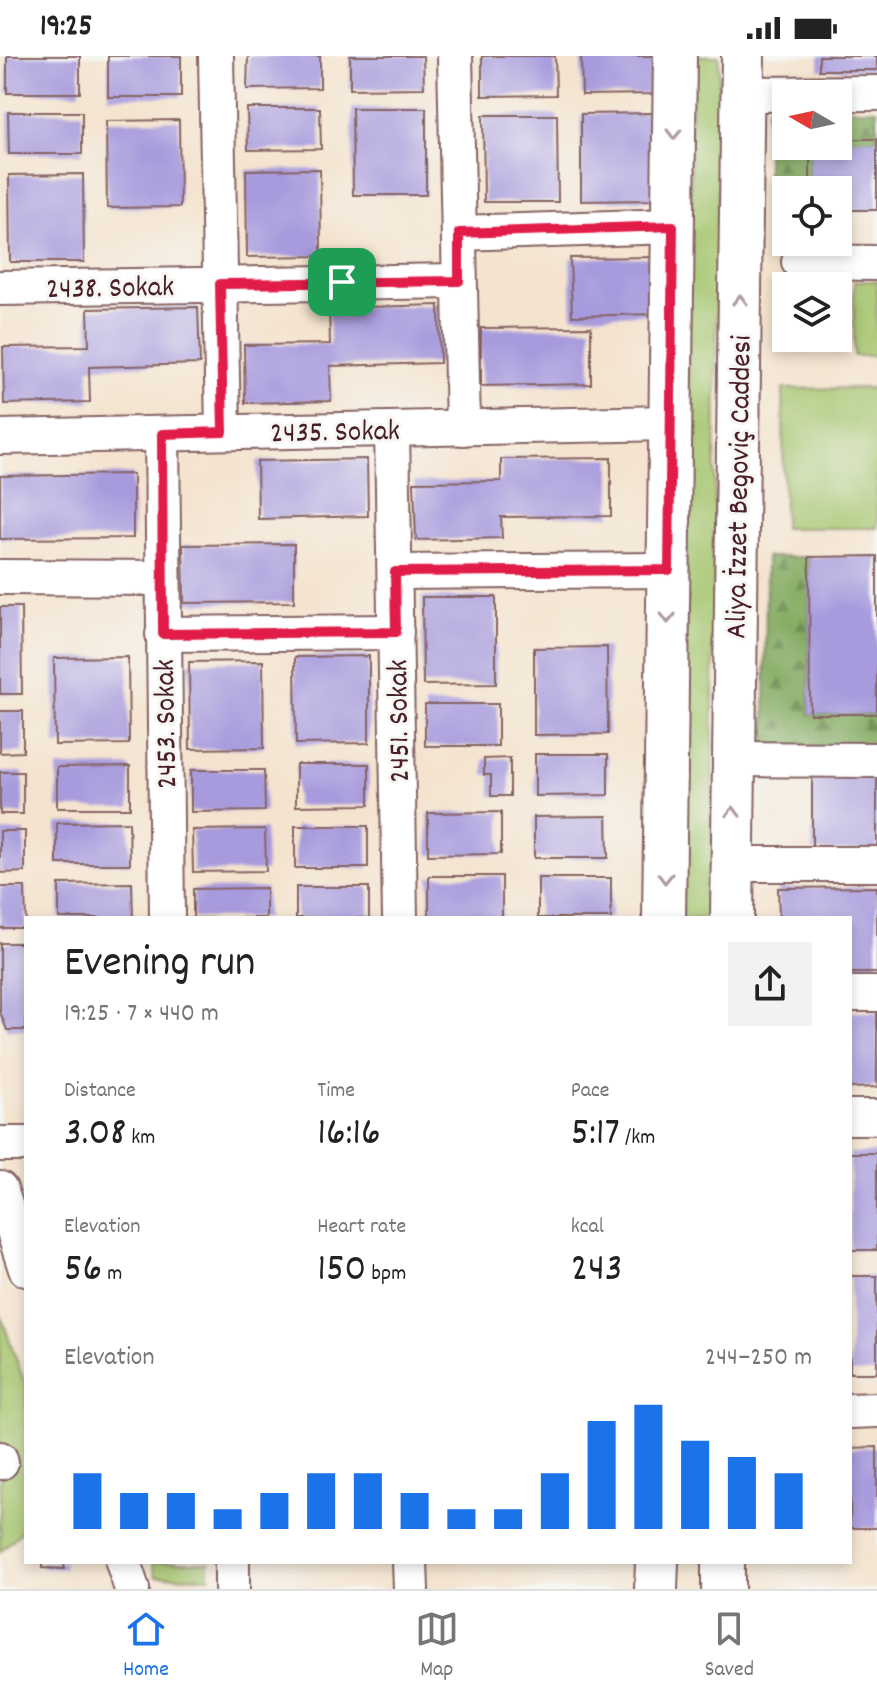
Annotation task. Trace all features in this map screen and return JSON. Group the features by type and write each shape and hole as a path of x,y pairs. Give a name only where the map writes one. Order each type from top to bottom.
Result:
{"main road":[{"path":"664,916 675,56"},
{"name":"Aliya İzzet Begoviç Caddesi","path":"732,916 742,75"},
{"path":"656,1589 657,1564"},
{"path":"723,1564 723,1589"}],"street":[{"path":"216,56 223,432"},
{"path":"455,56 463,428"},
{"path":"742,75 877,93"},
{"path":"459,233 673,226"},
{"path":"799,262 877,263"},
{"name":"2438. Sokak","path":"0,288 459,281"},
{"name":"2435. Sokak","path":"0,437 670,423"},
{"name":"2451. Sokak","path":"392,429 400,916"},
{"name":"2453. Sokak","path":"162,434 167,916"},
{"path":"395,572 669,570"},
{"path":"0,577 162,578"},
{"path":"163,634 396,632"},
{"path":"734,759 877,760"},
{"path":"732,864 877,864"},
{"path":"852,994 877,994"},
{"path":"852,1117 877,1117"},
{"path":"0,1144 24,1144"},
{"path":"0,1189 24,1263"},
{"path":"852,1411 877,1410"},
{"path":"124,1564 132,1589"},
{"path":"232,1564 232,1589"},
{"path":"410,1564 411,1589"}],"green space":[{"path":"692,56 719,56 711,916 682,916"},
{"path":"767,109 772,109 772,160 810,160 810,176 772,176 772,202 767,202"},
{"path":"852,109 877,109 877,139 852,139"},
{"path":"854,281 877,281 877,356 854,356"},
{"path":"877,388 877,528 784,528 783,389"},
{"path":"766,557 809,557 810,714 877,714 877,748 765,748"},
{"path":"0,1313 24,1381 24,1529 0,1552"},
{"path":"153,1564 209,1564 209,1577 156,1576"}],"building":[{"path":"7,56 80,56 80,93 7,93"},
{"path":"108,56 181,56 181,97 108,97"},
{"path":"248,56 320,56 320,88 247,89"},
{"path":"350,56 423,56 424,88 350,89"},
{"path":"482,56 555,56 556,95 482,96"},
{"path":"581,56 654,56 655,94 582,95"},
{"path":"819,56 877,56 877,70 819,70"},
{"path":"247,108 320,108 321,149 248,150"},
{"path":"352,108 426,108 426,195 353,195"},
{"path":"8,112 82,112 82,154 9,154"},
{"path":"654,113 655,200 581,201 581,114"},
{"path":"483,115 557,115 558,202 484,202"},
{"path":"179,120 180,207 107,208 106,121"},
{"path":"852,139 877,139 877,210 852,210 852,176 810,176 810,160 852,160"},
{"path":"320,169 321,256 247,257 246,170"},
{"path":"83,174 84,262 10,262 9,175"},
{"path":"657,257 658,314 572,316 570,258"},
{"path":"439,305 440,363 330,366 331,401 245,403 244,345 330,344 329,308"},
{"path":"198,307 200,364 89,367 90,402 4,404 3,347 89,346 88,309"},
{"path":"591,327 591,384 481,386 481,328"},
{"path":"611,458 611,516 501,517 502,538 416,540 414,482 501,481 501,459"},
{"path":"367,459 368,516 258,519 257,461"},
{"path":"133,474 133,538 0,539 0,476"},
{"path":"294,544 294,602 184,603 183,545"},
{"path":"877,556 877,714 810,714 809,557"},
{"path":"422,597 496,597 496,684 423,685"},
{"path":"0,607 21,607 22,694 0,694"},
{"path":"607,647 608,734 534,735 534,648"},
{"path":"369,656 369,743 296,744 295,657"},
{"path":"128,657 129,744 55,745 54,658"},
{"path":"263,661 264,748 190,749 189,662"},
{"path":"425,704 498,704 498,746 425,746"},
{"path":"0,711 23,711 23,752 0,753"},
{"path":"535,754 608,754 608,795 535,796"},
{"path":"510,758 510,796 491,796 491,775 484,775 484,759"},
{"path":"296,764 369,764 369,805 296,806"},
{"path":"130,766 130,808 57,808 57,767"},
{"path":"191,770 264,770 265,811 191,812"},
{"path":"0,772 23,772 23,814 0,814"},
{"path":"812,775 877,775 877,850 812,851"},
{"path":"501,812 501,854 428,855 428,813"},
{"path":"607,816 608,858 534,858 534,817"},
{"path":"129,822 130,864 57,864 57,823"},
{"path":"295,826 368,826 368,868 295,868"},
{"path":"265,829 266,871 193,872 192,830"},
{"path":"0,831 25,831 25,872 0,873"},
{"path":"429,876 502,876 502,916 429,916"},
{"path":"538,878 611,878 611,916 538,916"},
{"path":"132,883 133,916 59,916 59,884"},
{"path":"0,887 25,887 24,928 0,928"},
{"path":"296,887 369,887 369,916 296,916"},
{"path":"877,887 877,973 852,973 852,916 779,916 778,888"},
{"path":"266,888 266,916 193,916 193,889"},
{"path":"0,943 24,943 24,1030 7,1030 0,1012"},
{"path":"852,1012 877,1012 877,1087 852,1088"},
{"path":"852,1153 877,1153 877,1250 852,1250"},
{"path":"852,1276 877,1276 877,1373 852,1373"},
{"path":"877,1447 877,1528 852,1528 852,1448"},
{"path":"42,1564 65,1564 64,1569 42,1568"}],"route":[{"path":"673,226 669,570 395,572 396,632 163,634 162,434 223,432 220,284 342,282 459,281 459,233 673,226"}]}
